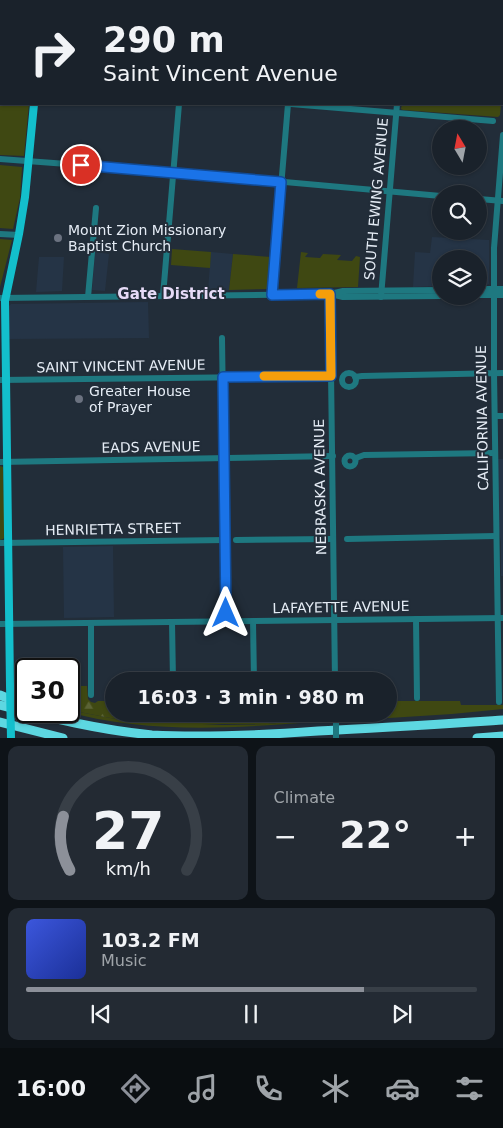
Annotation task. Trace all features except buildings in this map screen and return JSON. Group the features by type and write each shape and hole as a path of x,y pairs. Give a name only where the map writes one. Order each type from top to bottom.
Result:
{"highway":[{"path":"0,694 15,701"},
{"path":"0,705 15,709"},
{"path":"72,723 123,732 210,737 503,720"},
{"path":"0,722 64,738"},
{"path":"477,738 503,736"}],"main road":[{"path":"11,738 9,543 4,462 2,298 19,235 25,197 34,105"}],"street":[{"path":"163,296 179,105"},
{"path":"272,295 281,182 290,105"},
{"path":"302,105 493,121"},
{"name":"SOUTH EWING AVENUE","path":"381,293 397,105"},
{"name":"CALIFORNIA AVENUE","path":"499,702 500,618 496,536 495,453 498,425 495,416 494,374 494,239 500,201 503,135"},
{"path":"0,159 174,172 432,195"},
{"path":"487,200 500,201"},
{"path":"88,297 96,208"},
{"path":"0,234 19,235"},
{"path":"487,293 503,289"},
{"path":"2,298 330,294 343,290 432,296"},
{"path":"381,293 432,290"},
{"path":"487,291 503,295"},
{"name":"NEBRASKA AVENUE","path":"330,294 335,672"},
{"path":"222,338 226,621"},
{"path":"355,377 503,373"},
{"name":"SAINT VINCENT AVENUE","path":"3,380 331,376"},
{"path":"495,416 503,416"},
{"path":"356,458 364,455 495,453"},
{"name":"EADS AVENUE","path":"4,462 333,456"},
{"path":"347,539 496,536"},
{"path":"236,540 333,539"},
{"name":"HENRIETTA STREET","path":"0,543 226,540"},
{"name":"LAFAYETTE AVENUE","path":"0,624 500,618"},
{"path":"416,619 417,698"},
{"path":"253,621 254,672"},
{"path":"172,622 173,672"},
{"path":"91,623 91,695"},
{"path":"336,722 336,738"}],"shaded area":[{"path":"432,237 432,240 489,240 489,284 487,285 487,250 432,250 432,286 413,287 415,252 430,253"},
{"path":"95,252 109,254 105,291 92,290"},
{"path":"211,252 233,254 229,290 208,290"},
{"path":"39,257 64,257 62,291 36,292"},
{"path":"148,302 149,338 9,339 9,306 11,304"},
{"path":"497,459 503,459 503,576 501,576"},
{"path":"113,546 114,617 64,618 63,547"}],"green space":[{"path":"0,105 29,105 24,156 0,155"},
{"path":"402,105 501,105 498,117 401,109"},
{"path":"0,165 22,167 20,198 13,229 0,228"},
{"path":"0,239 12,240 0,287"},
{"path":"172,249 211,252 210,268 171,265"},
{"path":"301,252 308,253 305,257 320,258 323,254 341,255 337,260 352,261 356,256 360,257 358,287 297,288"},
{"path":"233,254 271,257 268,289 229,290"},
{"path":"0,466 3,467 5,537 0,540"},
{"path":"80,686 87,686 88,699 91,702 105,701 105,717 80,712"},
{"path":"397,701 460,701 461,705 503,705 503,709 397,718"},
{"path":"80,712 105,717 105,720 80,715"},
{"path":"115,722 223,725 312,722 194,728"},
{"path":"146,722 285,722 268,724 170,724"}],"slow traffic":[{"path":"264,376 331,376 330,294 320,294"}],"place":[{"name":"Mount Zion Missionary Baptist Church","path":"58,238"},
{"name":"Greater House of Prayer","path":"79,399"}],"district":[{"name":"Gate District","path":"171,294"}],"route":[{"path":"81,165 281,182 272,295 330,294 331,376 223,377 226,613"}]}
